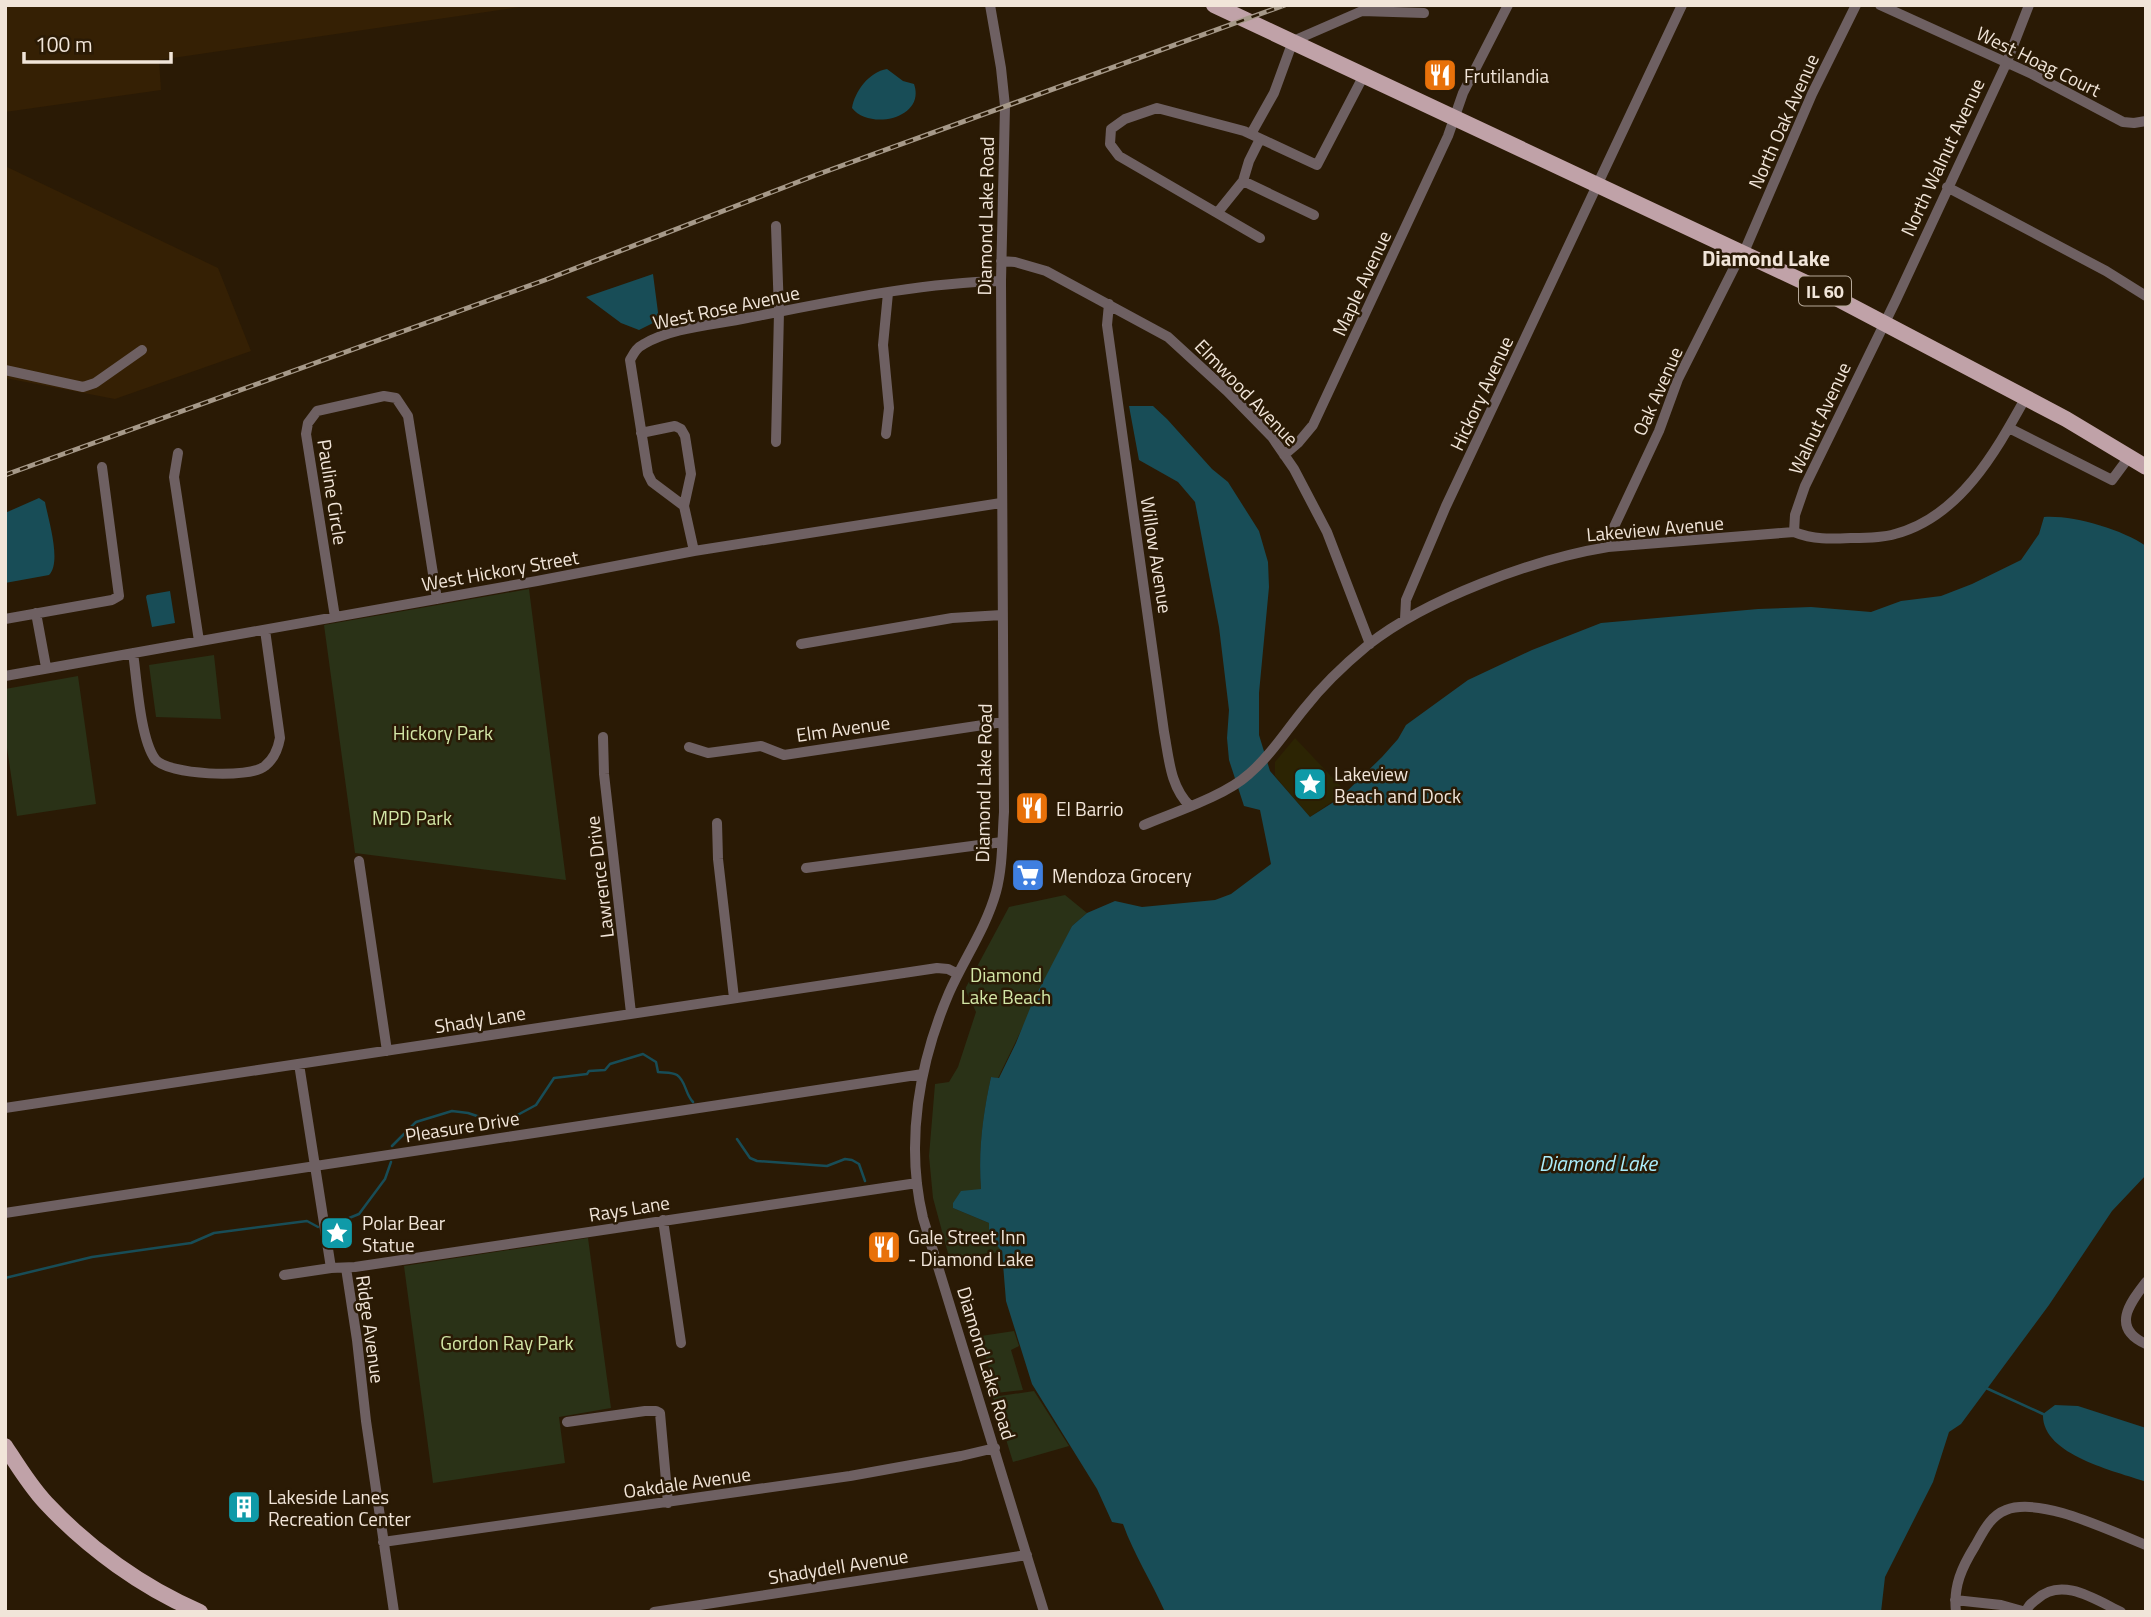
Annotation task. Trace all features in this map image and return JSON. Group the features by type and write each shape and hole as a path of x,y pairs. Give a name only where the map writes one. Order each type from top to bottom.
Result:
{"main road":[{"name":"IL 60","path":"1214,5 1744,252 1885,322 2026,397 2146,467"},
{"path":"5,1446 46,1503 88,1541 124,1569 200,1612"}],"street":[{"name":"Diamond Lake Road","path":"990,5 1004,100 1001,261 1002,842 997,890 991,907 935,1028 923,1074 915,1138 917,1183 923,1218 1044,1612"},
{"name":"Maple Avenue","path":"1284,455 1313,425 1455,118 1463,93 1508,5"},
{"name":"Hickory Avenue","path":"1405,619 1406,600 1446,506 1682,5"},
{"name":"North Oak Avenue","path":"1744,252 1812,94 1856,5"},
{"name":"West Hoag Court","path":"1880,5 2032,74 2123,122 2146,121"},
{"name":"North Walnut Avenue","path":"1885,322 2006,64 2029,5"},
{"path":"1218,212 1243,181 1255,137 1293,41 1362,11 1424,13"},
{"path":"1260,238 1119,156 1110,144 1111,129 1125,119 1157,108 1221,124 1317,164 1364,75"},
{"path":"1243,181 1314,215"},
{"path":"1947,187 2106,271 2146,296"},
{"path":"776,226 779,312 776,442"},
{"name":"Oak Avenue","path":"1608,547 1613,528 1659,430 1678,379 1744,252"},
{"name":"Elmwood Avenue","path":"1001,261 1046,271 1168,337 1272,437 1294,469 1328,532 1370,644"},
{"name":"West Rose Avenue","path":"684,506 650,479 630,360 635,350 671,333 779,312 970,281 1001,281"},
{"path":"886,434 889,408 883,345 888,293"},
{"name":"Willow Avenue","path":"1109,304 1107,326 1164,732 1174,785 1180,797 1190,806"},
{"name":"Walnut Avenue","path":"1794,531 1795,515 1805,486 1885,322"},
{"path":"5,370 83,387 95,383 142,350"},
{"name":"Pauline Circle","path":"334,617 306,434 308,423 317,411 384,396 396,398 408,416 436,599"},
{"name":"Lakeview Avenue","path":"1144,825 1190,806 1248,776 1270,753 1305,707 1370,644 1405,619 1512,572 1585,551 1794,531 1818,539 1863,538 1898,533 1924,522 1967,487 1983,469 2026,397"},
{"path":"641,433 675,426 681,429 685,436 691,474 684,506 694,551"},
{"path":"2009,428 2112,480 2129,457"},
{"path":"178,453 174,477 198,641"},
{"path":"5,619 112,600 120,596 102,467"},
{"name":"West Hickory Street","path":"5,676 265,631 694,551 1001,503"},
{"path":"36,613 46,667"},
{"path":"801,643 952,618 1002,615"},
{"path":"133,653 146,738 156,761 163,767 195,772 250,772 264,768 278,750 279,738 265,631"},
{"name":"Elm Avenue","path":"689,747 708,753 761,746 784,755 1003,722"},
{"name":"Lawrence Drive","path":"603,737 604,774 631,1013"},
{"path":"717,823 718,859 734,998"},
{"path":"806,868 1002,842"},
{"path":"359,861 387,1051"},
{"name":"Shady Lane","path":"5,1108 937,968 958,974"},
{"name":"Ridge Avenue","path":"299,1064 331,1268 346,1268 394,1612"},
{"name":"Pleasure Drive","path":"5,1213 923,1074"},
{"name":"Rays Lane","path":"346,1268 917,1183"},
{"path":"663,1220 681,1343"},
{"path":"284,1275 331,1268"},
{"path":"2146,1282 2129,1305 2126,1323 2131,1336 2146,1344"},
{"path":"567,1422 634,1413 660,1413 668,1503"},
{"name":"Oakdale Avenue","path":"383,1542 850,1476 995,1448"},
{"path":"1956,1612 1958,1579 1968,1557 1992,1519 2005,1510 2040,1507 2058,1511 2146,1545"},
{"name":"Shadydell Avenue","path":"654,1612 1027,1555"},
{"path":"1955,1600 2001,1605 2026,1612 2042,1594 2059,1589 2080,1593 2121,1612"}],"shaded area":[{"path":"5,5 533,5 159,60 161,90 5,112"},
{"path":"5,166 218,268 251,351 115,399 5,378"}],"green space":[{"name":"Hickory Park","path":"529,589 566,880 355,853 324,625"},
{"path":"214,655 221,719 156,717 149,665"},
{"path":"78,676 96,804 17,816 5,734 5,689"},
{"name":"Diamond Lake Beach","path":"1065,895 1087,913 1072,926 998,1078 991,1077 982,1133 981,1189 953,1203 953,1208 989,1223 989,1235 1002,1252 949,1257 933,1198 929,1156 935,1084 949,1082 958,1067 976,1012 965,989 1009,907"},
{"name":"Gordon Ray Park","path":"588,1238 611,1408 559,1417 565,1463 433,1483 404,1266"},
{"path":"1014,1331 1019,1346 1011,1350 1023,1390 996,1393 984,1351 976,1352 975,1344 980,1343 981,1336"},
{"path":"1034,1391 1069,1446 1013,1462 993,1397"}],"sand":[{"name":"Lakeview Beach and Dock","path":"1295,738 1346,792 1310,817 1275,776 1275,762"}],"water":[{"path":"887,69 903,81 914,84 916,96 912,105 904,113 894,117 871,119 860,115 852,108 856,95 869,78"},
{"path":"653,274 659,320 639,330 621,323 586,297"},
{"name":"Diamond Lake","path":"1129,406 1153,406 1167,419 1212,469 1228,482 1259,531 1268,562 1269,587 1259,693 1259,735 1270,771 1310,817 1340,798 1382,757 1406,725 1468,680 1532,650 1601,623 1758,609 1811,607 1871,612 1901,601 1941,596 2021,560 2039,534 2044,517 2069,518 2096,524 2124,534 2146,546 2146,1175 2112,1211 2049,1305 1961,1424 1949,1432 1933,1482 1885,1577 1881,1612 1165,1612 1123,1524 1112,1522 1097,1489 1032,1384 1006,1301 1002,1252 989,1235 989,1223 953,1208 953,1203 961,1191 981,1189 982,1132 991,1077 999,1078 1033,1001 1072,926 1087,913 1115,901 1142,907 1215,900 1231,894 1271,864 1260,810 1244,806 1229,760 1229,710 1219,627 1195,502 1178,482 1139,460"},
{"path":"39,498 45,502 51,529 53,569 49,575 5,583 5,513"},
{"path":"170,591 175,623 152,627 147,595"},
{"path":"2055,1405 2078,1406 2146,1428 2146,1482 2082,1459 2054,1440 2046,1428 2043,1414"}],"waterway":[{"path":"392,1146 416,1122 452,1111 468,1113 501,1124 536,1105 554,1078 605,1070 610,1064 643,1054 656,1062 658,1072 677,1075 693,1102"},
{"path":"737,1139 750,1158 757,1161 827,1166 845,1159 852,1160 859,1164 865,1181"},
{"path":"332,1225 359,1214 385,1179 391,1162"},
{"path":"5,1278 92,1257 191,1243 214,1233 307,1221 318,1227"},
{"path":"1986,1388 2043,1414"}],"railway":[{"path":"5,475 545,280 816,175 1285,5"}],"place":[{"name":"Frutilandia","path":"1440,75"},
{"name":"Lakeview Beach and Dock","path":"1310,784"},
{"name":"El Barrio","path":"1032,808"},
{"name":"Mendoza Grocery","path":"1028,875"},
{"name":"Polar Bear Statue","path":"337,1233"},
{"name":"Gale Street Inn - Diamond Lake","path":"884,1247"},
{"name":"Lakeside Lanes Recreation Center","path":"244,1507"}],"district":[{"name":"Diamond Lake","path":"1766,258"}],"park label":[{"name":"MPD Park","path":"412,817"}]}
